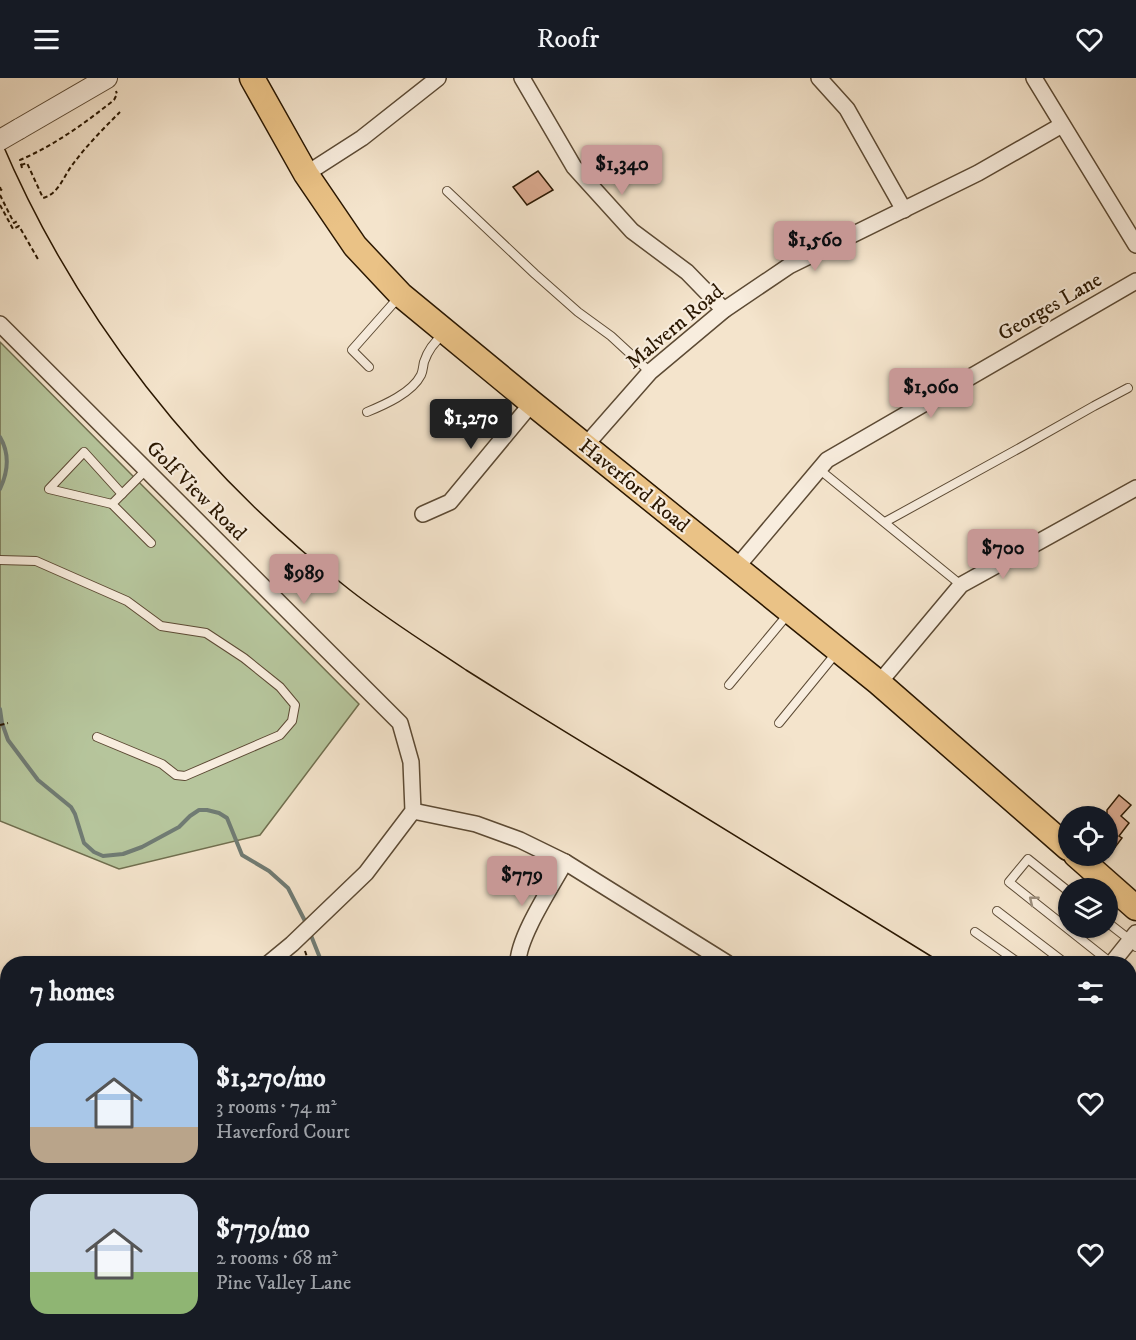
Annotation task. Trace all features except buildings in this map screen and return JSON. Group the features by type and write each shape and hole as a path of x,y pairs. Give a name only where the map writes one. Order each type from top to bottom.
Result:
{"main road":[{"name":"Haverford Road","path":"252,78 306,174 356,246 401,294 531,403 879,683 1058,839"},
{"path":"1088,866 1136,908"}],"street":[{"path":"306,174 362,138 438,78"},
{"path":"522,78 574,167 632,231 687,272 724,310"},
{"path":"819,78 847,109 904,210"},
{"path":"1034,78 1136,245"},
{"path":"0,140 111,83"},
{"name":"Malvern Road","path":"585,446 650,372 724,310 789,266 978,173 1062,125"},
{"name":"Georges Lane","path":"736,568 827,460 1136,281"},
{"name":"Golf View Road","path":"0,324 400,723 411,762 413,811"},
{"path":"423,514 450,502 531,403"},
{"path":"879,683 961,585 1136,488"},
{"path":"276,956 366,873 413,811 476,824 520,840 565,862 716,956"},
{"path":"518,956 527,932 565,862"},
{"path":"1119,956 1134,940"}],"lane":[{"path":"447,191 535,274 578,312 611,336 650,372"},
{"path":"369,368 352,350 401,294"},
{"path":"367,412 396,399 421,376 425,360 434,343 446,332"},
{"path":"885,522 1128,388"},
{"path":"122,494 84,452 49,489 112,504 151,543"},
{"path":"112,504 146,470"},
{"path":"820,470 961,585"},
{"path":"0,560 36,561 127,601 161,626 206,633 244,658 280,687 295,705 292,721 280,735 185,776 176,775 162,764 97,737"},
{"path":"729,685 790,612"},
{"path":"779,723 838,651"},
{"path":"1058,883 1028,859 1009,882 1058,921"},
{"path":"997,911 1056,956"},
{"path":"1118,929 1134,940"},
{"path":"975,932 1009,956"},
{"path":"1080,938 1103,956"}],"path":[{"path":"111,83 117,94 114,100 60,139 20,160 22,167 27,164 43,198 50,196 72,165 120,112"},
{"path":"0,195 14,223 20,220"},
{"path":"0,205 13,229 19,226 39,261"},
{"path":"0,725 8,723"}],"green space":[{"path":"0,342 359,704 260,835 119,869 0,821"}],"waterway":[{"path":"0,437 7,456 5,476 0,489"},
{"path":"0,709 8,740 38,780 71,807 84,843 94,852 103,856 123,854 142,847 179,827 199,810 219,813 227,818 242,855 269,871 288,888 306,923"},
{"path":"310,933 319,956"}],"tram line":[{"path":"0,138 30,204 65,267 104,328 146,386 192,442 242,495 294,544 364,601 466,670 931,956"}]}
